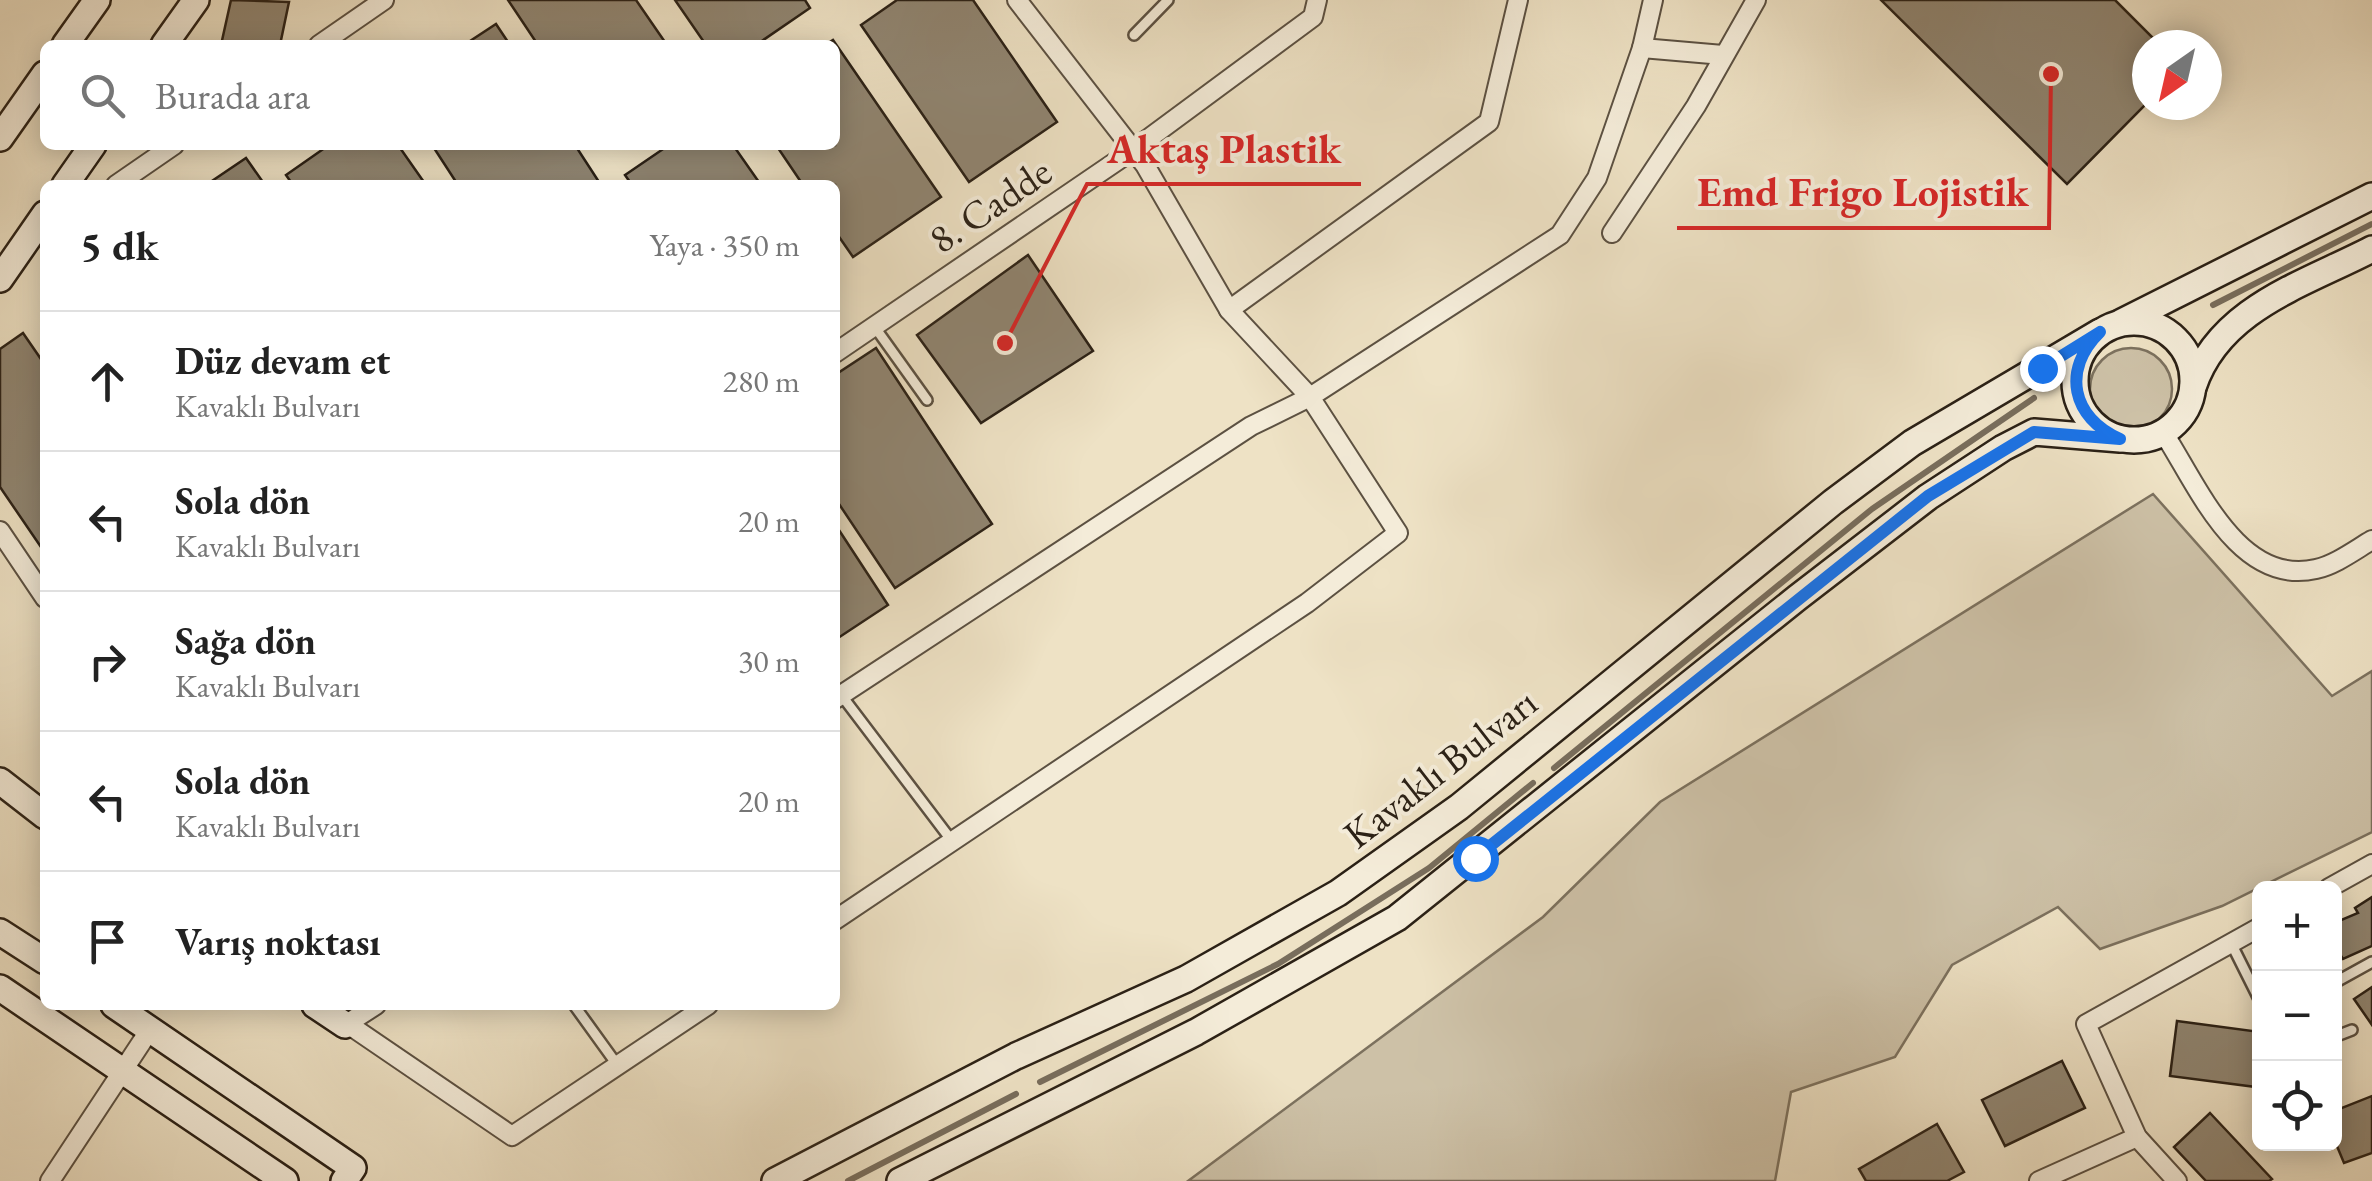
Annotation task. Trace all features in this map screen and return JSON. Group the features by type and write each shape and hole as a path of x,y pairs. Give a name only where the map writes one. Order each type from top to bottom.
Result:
{"main road":[{"path":"68,40 96,0"},
{"path":"168,40 196,0"},
{"path":"0,138 40,81"},
{"path":"69,180 90,150"},
{"name":"Kavaklı Bulvarı","path":"775,1181 1016,1056 1186,979 1338,893 1459,807 1833,502 1912,443 2108,328 2372,196"},
{"path":"0,279 40,221"},
{"path":"900,1181 1196,1032 1397,918 1913,508 2034,432 2140,440 2163,432 2188,406 2193,387 2220,336 2253,309 2372,249"},
{"path":"2120,439 2087,418 2078,400 2077,362 2108,328 2155,326 2171,335 2191,367 2193,387"},
{"path":"0,781 40,812"},
{"path":"0,932 40,957"},
{"path":"0,988 286,1181"},
{"path":"122,1010 353,1168 344,1181"}],"street":[{"path":"326,40 384,0"},
{"path":"840,917 1307,602 1398,533 1310,397 1229,310 1133,150 1018,0"},
{"name":"8. Cadde","path":"840,350 1133,150 1313,17 1317,0"},
{"path":"1229,310 1489,122 1518,0"},
{"path":"840,696 1251,426 1310,397 1560,235 1597,178 1642,48 1652,0"},
{"path":"1612,233 1660,166 1756,0"},
{"path":"1642,48 1723,55"},
{"path":"123,180 167,150"},
{"path":"18,252 40,237"},
{"path":"2163,432 2226,530 2254,558 2275,568 2320,569 2372,540"},
{"path":"0,530 40,590"},
{"path":"2342,881 2372,864"},
{"path":"2178,1181 2137,1137 2086,1024 2252,931"},
{"path":"338,1015 512,1136 701,1010"},
{"path":"50,1181 151,1028"},
{"path":"2039,1181 2137,1137"}],"lane":[{"path":"1134,35 1168,0"},
{"path":"874,326 926,400"},
{"path":"840,700 952,841"},
{"path":"2231,943 2252,985"},
{"path":"2342,979 2372,962"},
{"path":"578,1010 618,1066"},
{"path":"2342,1034 2352,1030"}],"shaded area":[{"path":"2123,348 2139,348 2165,366 2172,389 2169,405 2160,418 2139,430 2123,430 2097,412 2090,397 2090,381 2108,355"},
{"path":"2153,494 2332,696 2372,671 2372,832 2273,881 2252,881 2252,891 2222,906 2100,949 2058,907 1952,965 1895,1057 1791,1092 1775,1181 1188,1181 1543,917 1660,802"}],"building":[{"path":"231,0 289,2 281,40 222,40"},
{"path":"508,0 636,0 664,40 535,40"},
{"path":"675,0 805,0 810,8 763,40 703,40"},
{"path":"897,0 973,0 1057,122 969,182 861,25"},
{"path":"1881,0 2115,0 2145,30 2132,30 2132,118 2067,184"},
{"path":"496,24 507,40 472,40"},
{"path":"840,50 941,197 853,257 840,238 840,180 800,180 779,150 840,150"},
{"path":"322,150 402,150 422,180 290,180 286,175"},
{"path":"435,150 578,150 598,180 455,180"},
{"path":"662,150 736,150 758,180 628,180 625,175"},
{"path":"246,158 261,180 213,180"},
{"path":"1028,255 1093,351 981,423 917,335"},
{"path":"23,333 40,358 40,546 0,487 0,349"},
{"path":"876,348 992,524 895,588 840,506 840,372"},
{"path":"840,532 888,605 840,637"},
{"path":"2372,897 2372,946 2343,959 2342,920 2358,913 2355,908"},
{"path":"2372,987 2372,1025 2354,999"},
{"path":"2177,1021 2252,1031 2252,1086 2170,1076"},
{"path":"2062,1061 2085,1108 2005,1146 1982,1100"},
{"path":"2372,1096 2372,1153 2344,1163 2339,1151 2342,1108"},
{"path":"2210,1113 2272,1179 2206,1181 2174,1147"},
{"path":"1937,1124 1964,1172 1947,1181 1866,1181 1859,1169"}],"waterway":[{"path":"2213,305 2372,224"},
{"path":"1554,768 1872,509 2034,398"},
{"path":"1040,1082 1278,964 1429,868 1533,783"},
{"path":"848,1181 1016,1094"}],"place":[{"name":"Emd Frigo Lojistik","path":"2051,74"},
{"name":"Aktaş Plastik","path":"1005,343"}],"route":[{"path":"1475,858 1928,496 2034,432 2053,431 2091,440 2120,439 2087,418 2074,381 2077,362 2100,332 2042,368"}]}
